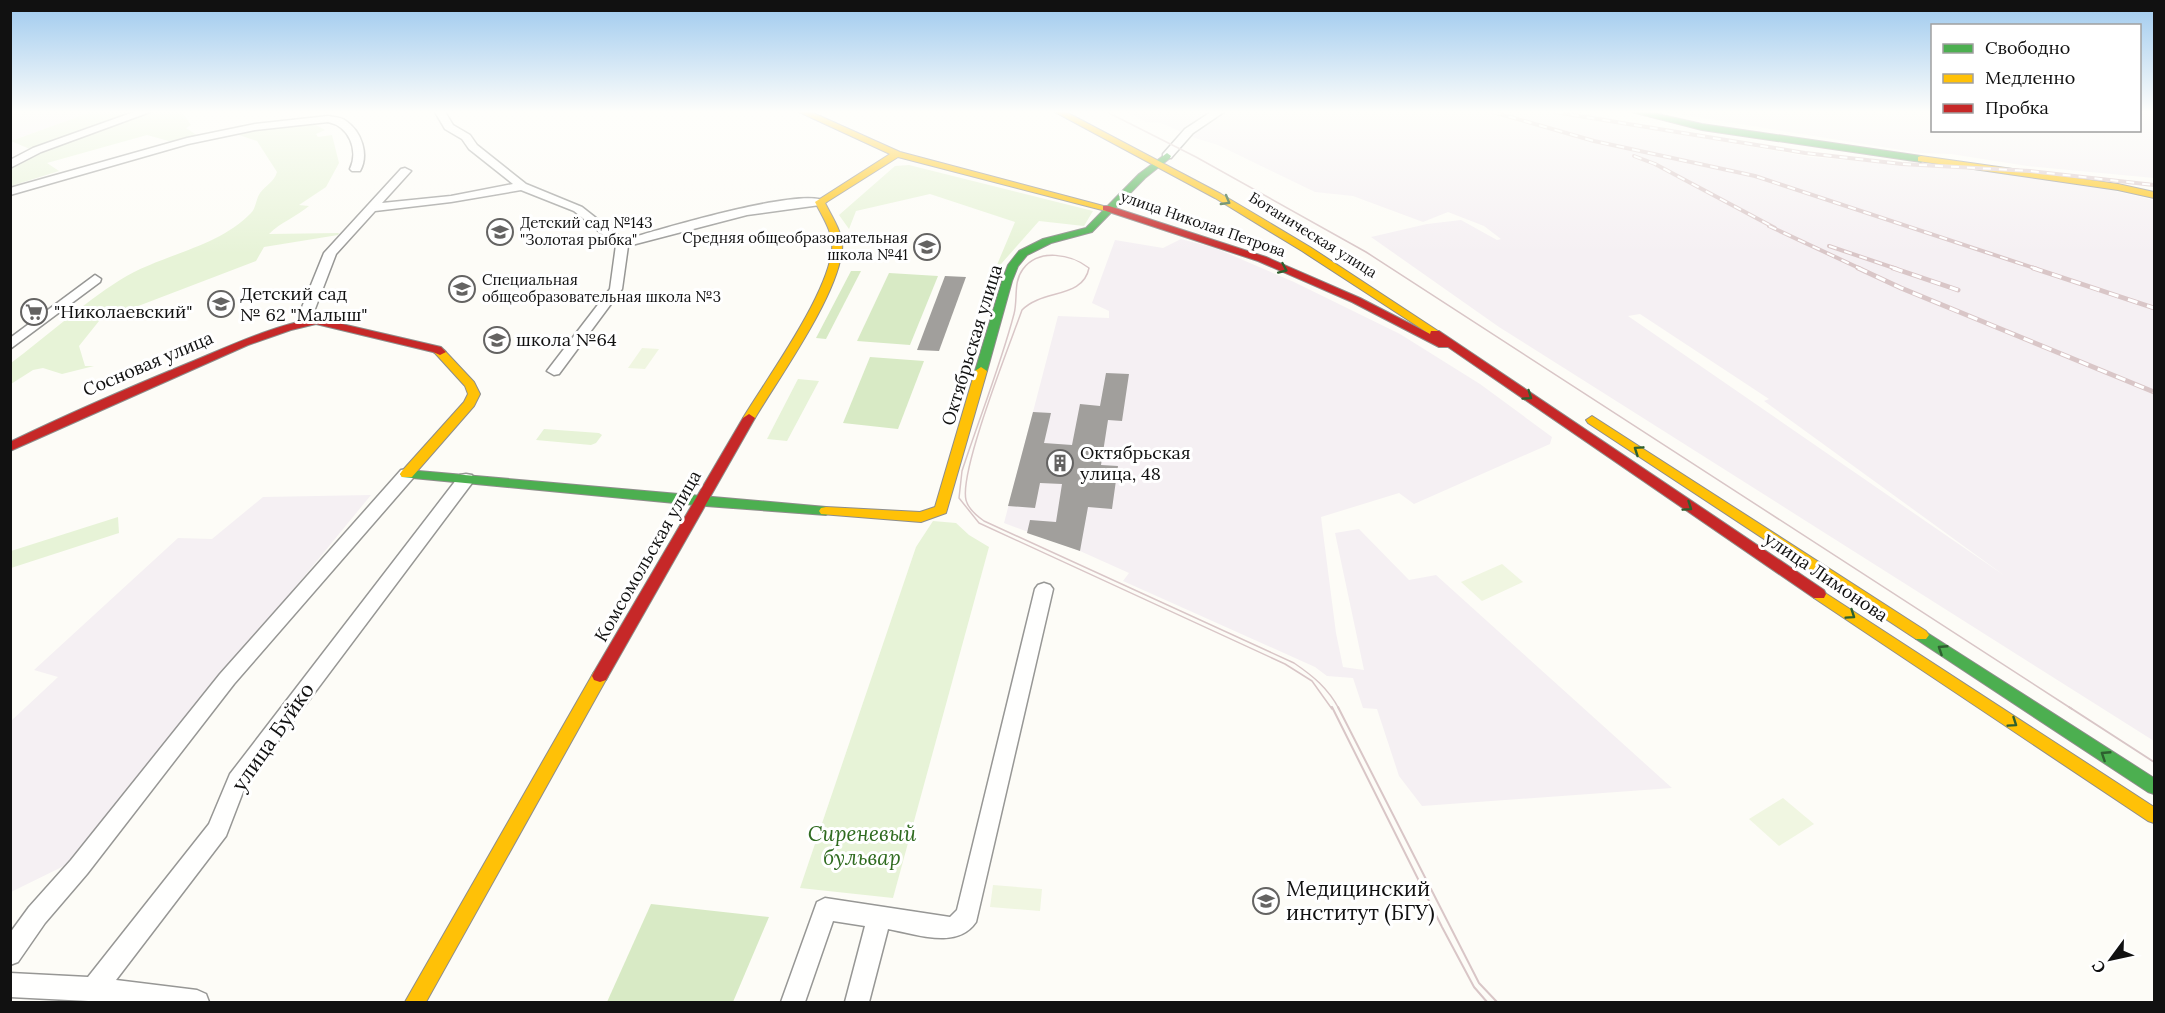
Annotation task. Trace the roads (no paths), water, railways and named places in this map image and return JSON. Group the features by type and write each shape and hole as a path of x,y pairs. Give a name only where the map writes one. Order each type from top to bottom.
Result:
{"main road":[{"path":"820,202 889,159"},
{"name":"улица Николая Петрова","path":"917,159 1109,209 1262,259 1356,300 1480,363"},
{"path":"1926,159 2118,187 2154,195"},
{"name":"Ботаническая улица","path":"1161,160 1265,208"},
{"name":"Ботаническая улица","path":"1161,160 1261,221 1480,363"},
{"name":"Октябрьская улица","path":"700,501 921,517 941,510 1013,265 1023,253 1035,246 1086,232 1161,160"},
{"name":"Комсомольская улица","path":"415,1002 700,501 818,301 834,266 837,249 836,236 820,202"},
{"name":"Ботаническая улица","path":"1376,278 1444,322"},
{"path":"303,322 328,322 437,349 470,385 474,394 470,403 406,474"},
{"name":"Сосновая улица","path":"10,447 114,397 303,322"},
{"path":"1446,341 1463,335"},
{"name":"улица Лимонова","path":"1480,363 1683,503 2154,816"},
{"name":"улица Лимонова","path":"1575,409 2154,787"},
{"path":"406,474 700,501"}],"street":[{"path":"10,192 120,159"},
{"path":"356,169 360,159"},
{"path":"488,159 522,186 578,209 622,244"},
{"path":"303,322 330,253 405,171"},
{"path":"370,208 451,199 522,186"},
{"path":"622,244 736,214 820,202"},
{"path":"554,371 616,289 622,244"},
{"path":"10,345 95,279"},
{"path":"10,954 37,915 79,867 227,679 406,474"},
{"name":"улица Буйко","path":"94,989 218,829 237,780 466,479"},
{"path":"793,1002 825,909 950,928 961,924 968,914 1044,589"},
{"path":"857,1002 879,917"},
{"path":"10,985 94,989 197,1002"}],"tram line":[{"path":"1200,159 1366,252 2072,709"},
{"path":"1332,709 1312,681 1285,664 979,523 959,498 962,471 1014,314 1018,279 1030,262 1055,255 1073,259 1089,268 1079,285 1030,303 1022,310 977,436 966,485 966,500 969,506 984,521 1294,663 1320,683 1339,709"},
{"path":"1332,707 1442,927 1474,987 1487,1002"},
{"path":"1338,707 1479,983 1497,1002"},
{"path":"2069,707 2154,762"}],"railway":[{"path":"1643,159 1775,228"},
{"path":"1678,159 1755,176 2037,269"},
{"path":"1860,159 1902,164 2030,171 2154,185"},
{"path":"1769,226 1861,269"},
{"path":"1829,246 1897,269"},
{"path":"1858,268 1901,288 2154,392"},
{"path":"1893,268 1958,290"},
{"path":"2033,268 2154,308"}],"place":[{"name":"Детский сад №143 \"Золотая рыбка\"","path":"500,232"},
{"name":"Средняя общеобразовательная школа №41","path":"927,247"},
{"name":"Специальная общеобразовательная школа №3","path":"462,289"},
{"name":"Детский сад № 62 \"Малыш\"","path":"221,304"},
{"name":"\"Николаевский\"","path":"34,312"},
{"name":"школа №64","path":"497,340"},
{"name":"Октябрьская улица, 48","path":"1060,463"},
{"name":"Медицинский институт (БГУ)","path":"1266,901"}],"park label":[{"name":"Сиреневый бульвар","path":"862,846"}]}
